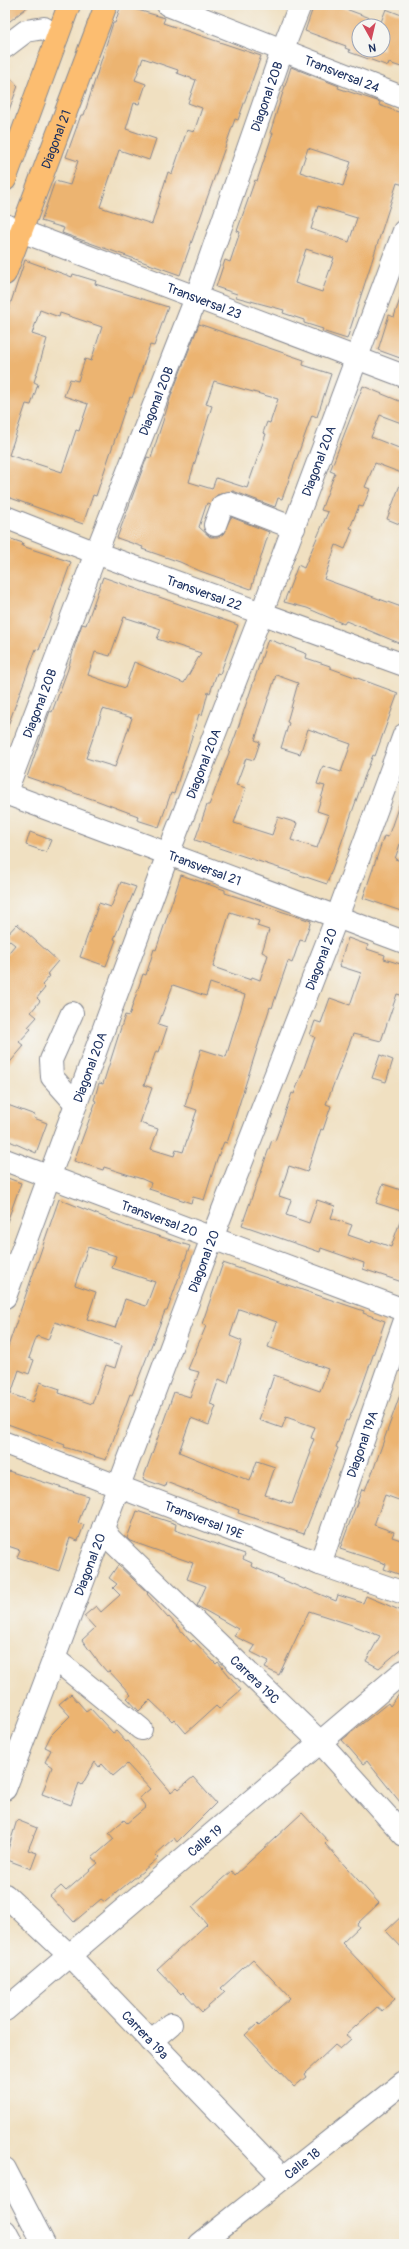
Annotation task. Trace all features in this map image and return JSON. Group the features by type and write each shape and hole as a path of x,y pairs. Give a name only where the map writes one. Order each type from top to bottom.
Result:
{"highway":[{"path":"5,180 69,5"},
{"name":"Diagonal 21","path":"5,274 13,229 106,5"}],"street":[{"name":"Transversal 24","path":"168,5 404,98"},
{"name":"Diagonal 20B","path":"5,794 96,553 196,298 282,51 300,5"},
{"path":"5,47 26,31 44,28 57,37"},
{"name":"Transversal 23","path":"13,229 404,376"},
{"name":"Diagonal 20A","path":"5,1297 168,854 294,528 358,359 404,231"},
{"path":"215,525 222,506 229,504 294,528"},
{"name":"Transversal 22","path":"5,517 96,553 262,612 404,665"},
{"name":"Diagonal 20","path":"5,1789 212,1238 336,917 404,734"},
{"name":"Transversal 21","path":"5,794 404,942"},
{"path":"72,1013 51,1060 52,1077 76,1104"},
{"name":"Transversal 20","path":"5,1160 404,1310"},
{"name":"Diagonal 19A","path":"320,1564 404,1323"},
{"name":"Transversal 19E","path":"5,1443 320,1564 404,1593"},
{"name":"Carrera 19C","path":"103,1528 110,1539 321,1743 404,1835"},
{"path":"54,1658 141,1729"},
{"name":"Calle 19","path":"5,2010 68,1954 321,1743 404,1670"},
{"name":"Carrera 19a","path":"5,1895 68,1954 282,2177"},
{"path":"151,2041 171,2024"},
{"name":"Calle 18","path":"203,2243 282,2177 404,2082"},
{"path":"5,2169 44,2244"},
{"path":"5,2231 12,2244"}],"building":[{"path":"5,5 30,5 5,25"},
{"path":"121,5 165,18 163,23 261,56 238,120 235,119 180,275 62,233 64,228 41,221 55,181 70,185 78,161 66,157 81,115 84,115 113,23 115,23","holes":["143,58 178,70 177,73 196,80 188,103 202,108 194,132 187,130 172,174 168,172 152,224 100,207 119,150 149,160 156,139 126,129 134,103 139,104 146,84 135,80"]},
{"path":"314,5 335,5 370,18 351,18 351,53 349,52 350,50 345,48 346,46 305,31"},
{"path":"386,9 404,16 404,68 389,63 388,66 366,58 391,58 391,18 383,18"},
{"path":"291,67 339,86 338,88 380,102 379,105 404,114 404,185 397,183 347,339 322,331 323,329 304,323 304,320 283,313 284,310 236,297 237,294 216,287 225,260 230,262 240,232 237,231 255,180 257,181 273,133 270,133","holes":["308,148 351,162 343,186 300,172","318,206 357,218 349,242 311,229","306,249 334,258 322,292 295,283"]},
{"path":"5,72 18,86 6,118 5,118"},
{"path":"25,260 72,277 73,274 96,281 95,284 168,307 154,346 150,345 132,398 130,397 123,415 96,496 93,495 83,524 5,496 5,320","holes":["40,310 59,317 60,313 102,327 91,361 85,359 78,381 70,379 64,396 88,404 79,431 76,430 62,472 9,455 26,404 31,405 38,384 34,382 47,339 32,334"]},
{"path":"402,293 404,294 404,345 400,358 378,350 389,315 394,317"},
{"path":"199,324 304,360 303,365 331,374 317,417 312,415 282,499 278,498 275,507 233,491 217,495 210,504 207,503 199,527 210,537 218,537 223,534 231,517 269,532 251,589 142,549 143,547 117,538 147,457 151,458 172,393","holes":["214,381 278,399 270,423 267,422 263,433 266,434 247,488 216,478 212,489 189,482 212,406 206,404"]},
{"path":"363,386 404,403 404,424 380,415 371,437 404,450 404,474 375,463 365,487 370,489 363,507 359,506 350,528 353,529 345,549 336,545 324,579 404,608 404,645 346,621 344,624 307,608 284,602 298,565 304,568 328,512 321,510 335,473 330,471"},
{"path":"404,477 404,526 387,519"},
{"path":"5,537 23,543 22,546 71,562 39,650 36,649 7,728 5,727"},
{"path":"103,577 238,625 220,674 217,673 210,693 208,692 202,716 199,714 174,794 171,793 159,827 137,820 138,816 27,777 50,711 52,712 68,669 82,624 86,625","holes":["124,617 161,629 157,639 201,653 184,683 134,662 125,688 88,675 95,652 110,656","103,709 132,718 115,767 86,758"]},
{"path":"268,639 307,654 306,658 330,666 330,668 398,693 375,756 373,755 364,778 327,884 195,840 207,805 209,805 212,798 236,734","holes":["276,675 298,683 287,722 289,723 281,748 300,754 308,729 351,744 341,772 323,766 317,784 325,786 317,811 329,815 317,848 291,840 297,823 278,817 272,835 234,823 246,788 236,785 246,758 254,760 260,742 255,740"]},
{"path":"402,796 404,797 404,832 395,859 404,862 404,903 401,911 363,898 384,836 388,837"},
{"path":"30,832 51,840 46,852 26,845"},
{"path":"181,875 225,890 225,893 311,921 304,941 300,940 292,963 288,961 272,1008 270,1007 227,1143 224,1142 217,1159 204,1200 193,1197 191,1203 149,1189 151,1183 142,1179 104,1167 103,1170 74,1161 96,1101 94,1100 99,1083 103,1084 125,1015 129,1016 143,974 146,975 154,949 156,950","holes":["230,912 259,921 257,926 269,930 262,952 268,955 260,980 252,977 251,980 213,967","210,983 245,995 226,1057 201,1049 185,1106 197,1110 183,1152 176,1150 174,1156 151,1149 158,1129 140,1123 152,1088 144,1085 156,1051 159,1052 167,1028 158,1025 173,985 206,996"]},
{"path":"121,882 136,887 114,939 116,940 106,966 80,957 99,903 111,907"},
{"path":"17,924 58,961 47,974 50,976 42,985 45,988 37,998 40,1001 31,1012 37,1017 28,1027 31,1029 19,1042 24,1046 5,1068 5,957 15,945 5,937"},
{"path":"348,938 368,945 367,949 385,955 384,959 404,965 404,996 397,994 381,1041 353,1034 326,1104 331,1106 323,1130 321,1129 307,1172 289,1166 279,1196 291,1200 286,1215 309,1223 317,1200 335,1206 331,1218 352,1225 348,1235 371,1243 372,1240 391,1247 402,1216 404,1216 404,1275 402,1282 363,1269 364,1263 321,1248 320,1252 242,1225 272,1140 275,1141 292,1093 294,1094 304,1068 315,1037 310,1035 315,1021 321,1023 330,998 350,1005 361,973 339,966"},
{"path":"380,1055 393,1060 386,1082 372,1078"},
{"path":"5,1104 35,1115 34,1118 47,1123 36,1153 5,1139"},
{"path":"5,1177 21,1183 7,1222 5,1222"},
{"path":"383,1184 404,1191 404,1212 376,1203"},
{"path":"59,1199 126,1226 190,1246 167,1311 165,1311 132,1395 130,1394 106,1460 64,1447 65,1445 5,1423 5,1355","holes":["88,1247 116,1256 112,1268 155,1282 146,1306 125,1299 115,1328 87,1319 96,1292 75,1285","55,1322 122,1345 115,1368 106,1365 92,1404 59,1393 60,1389 40,1382 33,1402 11,1394 19,1370 29,1374 34,1360 29,1358 37,1336 48,1340"]},
{"path":"223,1263 364,1311 363,1313 385,1321 356,1404 348,1421 346,1420 336,1447 338,1448 304,1534 238,1513 239,1510 166,1482 165,1487 143,1479 174,1392 190,1397 199,1372 188,1369 206,1326 202,1324","holes":["239,1309 277,1322 268,1347 328,1369 320,1391 274,1375 259,1420 282,1428 286,1417 315,1427 311,1438 314,1439 309,1451 311,1452 292,1504 265,1495 275,1467 257,1461 250,1481 179,1452 191,1418 209,1425 216,1406 210,1404 219,1379 228,1383 242,1341 230,1336"]},
{"path":"402,1389 404,1389 404,1502 385,1495 374,1525 394,1532 392,1537 404,1541 404,1576 384,1569 386,1564 340,1549 362,1489 365,1490 374,1468"},
{"path":"5,1470 88,1496 78,1523 84,1525 78,1541 70,1538 59,1571 17,1557 20,1550 5,1545"},
{"path":"137,1511 176,1524 175,1530 245,1554 243,1559 252,1563 251,1566 304,1589 305,1588 336,1601 338,1595 363,1603 366,1596 404,1612 404,1647 379,1668 366,1661 380,1636 309,1611 279,1675 265,1668 269,1661 251,1652 255,1646 234,1636 238,1629 197,1606 206,1586 187,1579 193,1563 130,1541 127,1538"},
{"path":"118,1565 148,1593 147,1594 168,1618 169,1617 191,1642 193,1640 216,1664 218,1662 241,1690 219,1709 216,1706 186,1733 174,1719 172,1721 150,1700 139,1711 127,1698 131,1695 109,1671 107,1672 82,1640 95,1628 84,1616 96,1606 101,1612 120,1595 113,1588 117,1584 109,1578"},
{"path":"404,1688 404,1807 367,1761 363,1764 342,1740 388,1703 390,1706"},
{"path":"71,1694 86,1711 90,1708 113,1733 116,1731 126,1742 128,1741 171,1792 177,1787 179,1789 193,1777 216,1803 177,1842 174,1838 155,1855 158,1858 143,1871 105,1902 101,1899 74,1922 50,1896 61,1886 66,1891 98,1863 92,1858 114,1839 109,1833 124,1820 127,1823 146,1807 139,1798 150,1789 127,1764 113,1776 102,1764 99,1767 95,1762 82,1785 79,1783 71,1805 42,1794 52,1767 45,1762 51,1750 45,1747 51,1735 70,1716 59,1704"},
{"path":"302,1813 328,1841 325,1844 379,1903 357,1924 359,1927 342,1943 395,1999 382,2011 377,2007 346,2035 351,2039 340,2049 335,2045 304,2074 306,2077 294,2087 245,2035 257,2024 259,2026 290,1998 253,1959 221,1988 225,1992 202,2012 183,1992 181,1994 157,1969 207,1924 192,1907 232,1871 235,1875"},
{"path":"17,1820 37,1828 28,1850 37,1853 31,1869 5,1859"},
{"path":"404,1914 404,1950 386,1931"}]}
